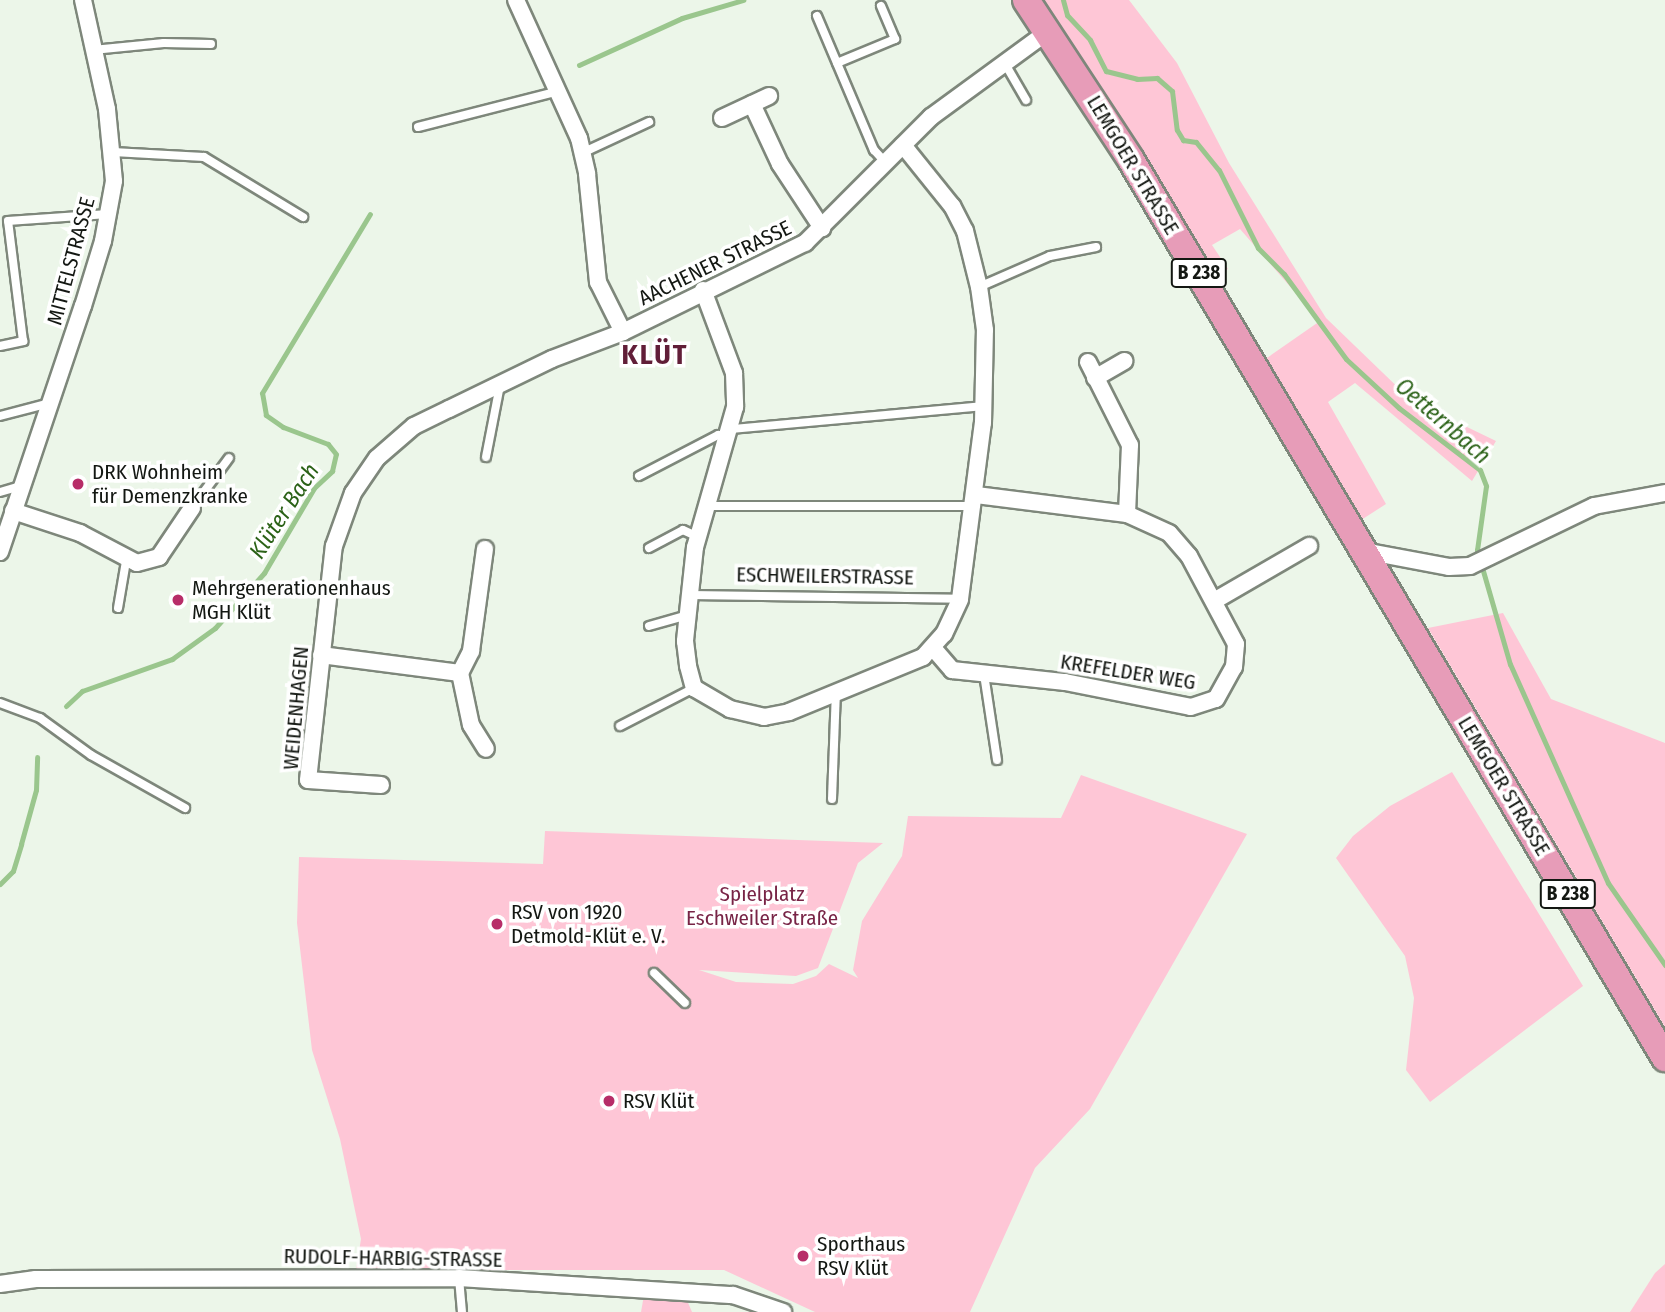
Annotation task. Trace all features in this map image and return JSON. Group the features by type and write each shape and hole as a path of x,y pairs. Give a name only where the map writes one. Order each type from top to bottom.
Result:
{"main road":[{"name":"LEMGOER STRASSE","path":"1026,0 1050,30 1183,261 1364,551 1665,1058"}],"street":[{"name":"MITTELSTRASSE","path":"0,552 83,306 108,214 113,152 83,0"},
{"path":"516,0 559,91 582,153 598,282 623,332"},
{"name":"AACHENER STRASSE","path":"449,409 623,332 703,290 805,243 940,110 1050,30"},
{"path":"722,118 769,96"},
{"path":"752,104 780,164 822,228"},
{"path":"703,290 734,373 731,434 698,537 686,653 694,688 720,703 764,717 836,692 934,649 954,618 960,599 975,501 984,406 985,330 969,244 952,206 903,145"},
{"path":"1095,378 1125,361"},
{"path":"1088,362 1130,445 1127,514"},
{"name":"WEIDENHAGEN","path":"381,785 308,780 334,546 353,493 377,458 401,436 449,409"},
{"path":"1364,551 1416,562 1469,566 1594,506 1665,493"},
{"name":"KREFELDER WEG","path":"934,649 952,670 1203,706 1216,699 1227,683 1236,655 1236,644 1214,601 1189,556 1169,533 1127,514 975,501"},
{"path":"13,511 80,533 125,561 146,562 159,557 192,508"},
{"path":"1214,601 1310,546"},
{"path":"485,549 471,651 460,673 471,724 486,749"},
{"path":"321,655 460,673"},
{"name":"RUDOLF-HARBIG-STRASSE","path":"0,1284 36,1279 459,1278 733,1294 783,1312"}],"lane":[{"path":"838,63 895,39 881,6"},
{"path":"817,16 874,150 885,162"},
{"path":"93,50 164,43 211,44"},
{"path":"1004,62 1026,100"},
{"path":"418,127 559,91"},
{"path":"582,153 649,122"},
{"path":"113,152 204,157 303,217"},
{"path":"0,346 23,341 8,221 108,214"},
{"path":"979,287 1050,256 1096,247"},
{"path":"486,457 500,385"},
{"path":"0,416 50,403"},
{"path":"639,476 718,435 984,406"},
{"path":"192,508 229,458"},
{"path":"0,492 21,486"},
{"path":"706,506 975,501"},
{"path":"649,548 683,530 698,537"},
{"path":"118,608 125,561"},
{"name":"ESCHWEILERSTRASSE","path":"690,595 960,599"},
{"path":"649,626 688,615"},
{"path":"984,674 997,760"},
{"path":"620,726 694,688"},
{"path":"832,799 836,692"},
{"path":"0,703 40,718 91,755 185,808"},
{"path":"654,973 685,1003"},
{"path":"459,1278 462,1312"}],"green space":[{"path":"1042,0 1129,0 1177,63 1229,163 1326,318 1411,400 1496,441 1472,481 1355,383 1328,402 1386,504 1358,522 1264,360 1320,321 1240,229 1212,245 1228,269 1215,274 1118,114"},
{"path":"1503,613 1551,699 1665,743 1665,1027 1428,628"},
{"path":"1452,772 1583,986 1430,1102 1406,1070 1414,998 1405,956 1336,858 1353,836 1390,806"},
{"name":"Spielplatz Eschweiler Straße","path":"1081,775 1247,834 1090,1109 1035,1168 970,1312 815,1312 724,1270 356,1270 361,1239 340,1139 312,1050 297,923 299,857 543,864 545,831 883,843 858,863 818,968 796,976 699,970 736,982 793,984 816,976 829,964 858,978 853,970 862,921 902,856 908,816 1061,818"},
{"path":"1665,1264 1665,1312 1630,1312 1655,1273"},
{"path":"644,1295 686,1298 692,1312 641,1312"}],"waterway":[{"name":"Klüter Bach","path":"579,65 682,18 743,0"},
{"name":"Oetternbach","path":"1063,0 1067,15 1090,40 1106,71 1137,79 1157,78 1172,91 1177,130 1183,140 1196,142 1219,170 1258,248 1284,274 1346,359 1399,408 1480,470 1486,486 1477,550 1510,664 1608,883 1665,965"},
{"name":"Klüter Bach","path":"66,706 82,691 172,659 215,628 264,573 314,488 332,471 336,454 328,444 283,427 266,415 262,393 370,214"},
{"name":"Klüter Bach","path":"0,884 13,871 21,844 36,790 37,757"}],"place":[{"name":"DRK Wohnheim für Demenzkranke","path":"78,484"},
{"name":"Mehrgenerationenhaus MGH Klüt","path":"178,600"},
{"name":"RSV von 1920 Detmold-Klüt e. V.","path":"497,924"},
{"name":"RSV Klüt","path":"609,1101"},
{"name":"Sporthaus RSV Klüt","path":"803,1256"}],"district":[{"name":"KLÜT","path":"655,355"}]}
